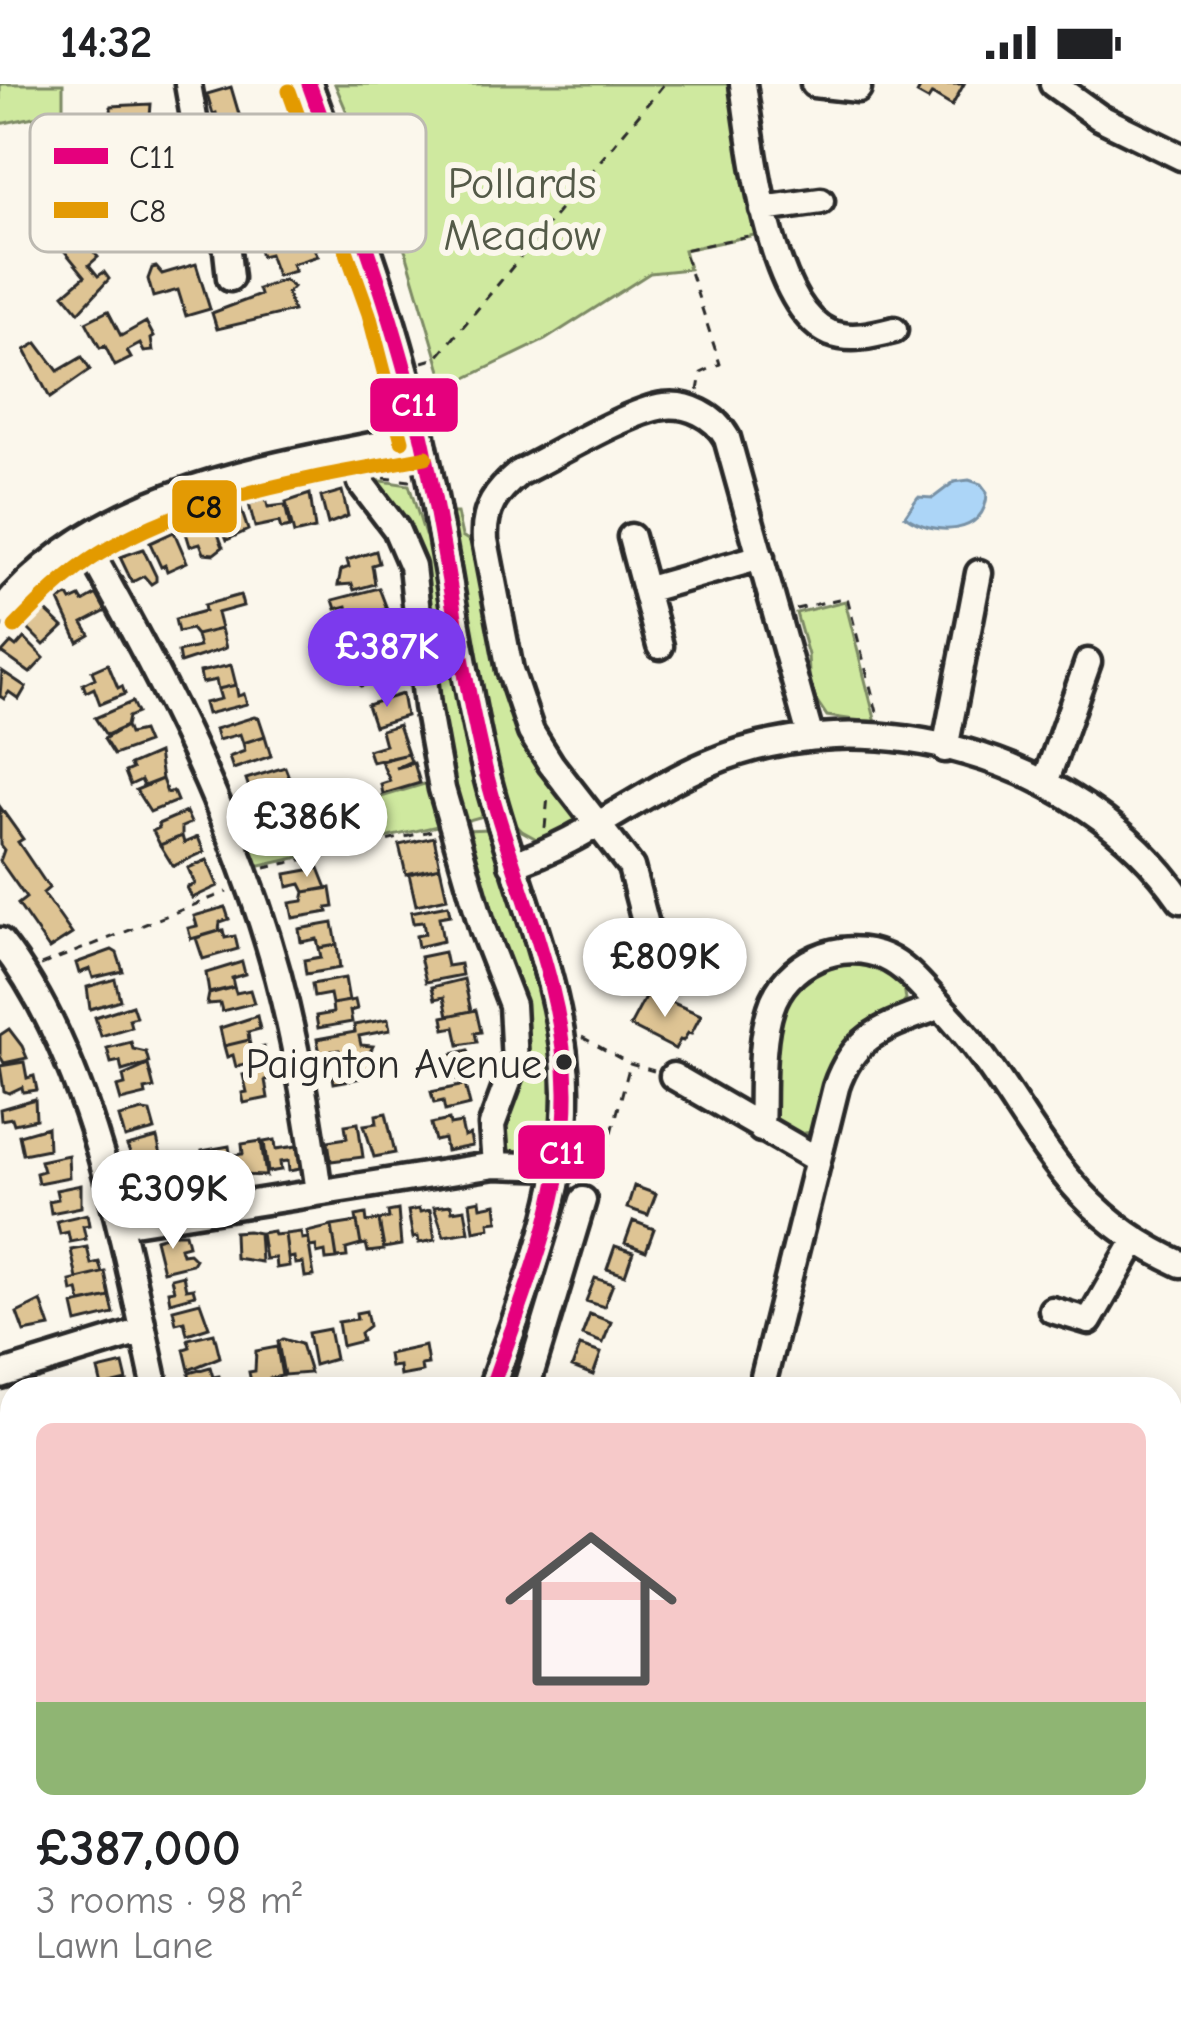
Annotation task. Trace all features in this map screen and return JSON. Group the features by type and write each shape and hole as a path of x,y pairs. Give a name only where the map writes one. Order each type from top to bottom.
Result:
{"street":[{"path":"188,84 192,114"},
{"path":"309,84 320,114"},
{"path":"742,84 765,220 803,310 832,334 862,338 894,330"},
{"path":"814,84 859,89"},
{"path":"1053,84 1099,117 1181,157"},
{"path":"765,220 821,201"},
{"path":"227,252 230,278"},
{"path":"369,252 389,308 422,436 464,677 561,1035 566,1092 558,1167 542,1234 495,1377"},
{"path":"647,929 631,867 551,764 532,732 510,670 485,540 490,502 519,473 646,411 663,406 709,416 727,438 810,735"},
{"path":"0,612 44,569 84,541 124,516 191,488 422,436"},
{"path":"351,450 361,483 396,529 412,566 427,706 442,790 483,930 512,1005 515,1064 492,1125 495,1165"},
{"path":"631,537 660,646"},
{"path":"84,541 164,687 244,872 294,1044 319,1192"},
{"path":"645,590 761,557"},
{"path":"945,748 979,573"},
{"path":"1045,783 1088,662"},
{"path":"512,864 543,855 709,763 810,735 883,735 945,748 1045,783 1127,841 1181,900"},
{"path":"0,941 55,1036 93,1130 120,1224 153,1377"},
{"path":"761,1129 770,1010 785,982 809,961 830,953 871,952 906,969 977,1048 1054,1163 1094,1207 1135,1241 1181,1264"},
{"path":"764,1377 836,1087 851,1052 881,1029 940,1006"},
{"path":"673,1076 818,1160"},
{"path":"120,1224 495,1165 558,1167"},
{"path":"530,1377 583,1200"},
{"path":"1052,1310 1089,1321 1135,1241"},
{"path":"0,1375 143,1331"}],"path":[{"path":"437,358 664,84"},
{"path":"694,410 701,374 720,364 683,250 765,220"},
{"path":"776,614 847,597 883,735"},
{"path":"543,855 551,764"},
{"path":"561,1035 574,1032 631,1064 673,1076"},
{"path":"583,1200 601,1174 631,1064"}],"green space":[{"path":"0,84 63,84 63,111 30,114 30,118 0,124"},
{"name":"Pollards Meadow","path":"335,84 732,84 759,234 684,250 689,269 650,273 545,340 446,388 406,252 426,252 426,114 348,114"},
{"path":"368,479 409,485 425,535 431,535 450,660 487,815 462,822 448,772 428,629"},
{"path":"449,513 457,513 462,536 482,549 503,676 575,813 573,826 542,842 505,814 477,692"},
{"path":"845,601 876,723 827,716 810,691 808,655 796,613"},
{"path":"431,782 442,825 256,867 245,838"},
{"path":"490,829 529,948 552,1049 555,1095 548,1131 531,1156 510,1153 504,1146 505,1122 524,1067 464,830"},
{"path":"867,959 903,979 906,1000 811,1132 787,1136 771,1118 775,1029 783,999 818,966"}],"water":[{"path":"969,480 987,492 985,507 968,525 929,527 905,516 918,497 933,498 954,482"}],"building":[{"path":"922,84 964,84 952,106 932,94 928,100 917,94"},
{"path":"231,87 239,114 213,114 207,94"},
{"path":"151,104 150,114 111,114 111,106"},
{"path":"65,252 94,252 98,257 89,265 98,276 104,272 109,279 79,312 64,294 85,276"},
{"path":"260,252 316,252 318,256 292,264 295,271 277,276 269,254 261,256"},
{"path":"196,264 210,309 186,316 178,290 153,297 148,279 152,268 162,274"},
{"path":"284,280 293,287 287,293 293,311 217,329 212,313 260,295 258,289"},
{"path":"108,311 121,336 146,322 154,337 153,351 144,352 140,344 127,351 131,358 115,366 86,322"},
{"path":"37,343 58,371 82,357 90,370 50,398 25,350"},
{"path":"342,491 348,516 328,524 321,497"},
{"path":"310,494 315,529 294,534 286,502"},
{"path":"266,499 268,507 285,505 290,527 281,529 279,522 255,527 249,504"},
{"path":"241,509 248,530 227,540 218,517"},
{"path":"197,518 200,528 214,523 223,547 214,554 204,553 200,543 190,546 183,523"},
{"path":"174,532 187,562 167,571 150,543"},
{"path":"143,549 156,576 151,584 144,576 132,582 120,557"},
{"path":"376,551 375,584 354,590 352,584 338,585 341,570 349,567 347,560"},
{"path":"379,588 387,609 350,618 347,606 336,609 333,600"},
{"path":"97,594 106,611 83,623 90,635 78,642 59,601 68,596 83,602"},
{"path":"240,595 243,606 217,613 221,629 196,635 191,629 178,632 175,619"},
{"path":"44,609 63,627 44,645 28,629"},
{"path":"221,629 226,648 180,663 178,652 199,647 196,635"},
{"path":"390,630 391,648 358,656 356,647 367,644 364,635"},
{"path":"24,638 44,658 30,673 2,653"},
{"path":"389,657 399,676 361,686 358,676 346,676 347,668"},
{"path":"108,664 125,694 100,704 94,688 86,692 83,684 95,678 92,671"},
{"path":"231,665 236,685 218,689 216,680 202,683 200,672"},
{"path":"2,671 26,687 19,699 9,692 4,699 0,696"},
{"path":"236,685 238,696 244,694 247,704 207,714 204,703 221,699 218,689"},
{"path":"402,694 406,716 374,726 367,705"},
{"path":"132,702 137,713 128,717 126,726 106,735 95,718"},
{"path":"259,718 265,736 243,743 240,734 218,740 215,729"},
{"path":"398,725 408,754 372,762 368,750 385,745 381,730"},
{"path":"126,726 129,734 142,731 147,743 114,755 104,739"},
{"path":"265,736 271,756 233,769 229,757 245,751 243,743"},
{"path":"158,753 162,779 130,785 125,772 132,769 130,765"},
{"path":"408,754 411,761 396,768 414,763 420,783 383,794 381,784 390,781 381,761"},
{"path":"285,767 292,785 269,793 266,785 250,791 246,779"},
{"path":"162,779 167,793 173,791 177,801 150,812 136,790"},
{"path":"298,783 308,817 266,826 256,808 272,802 269,793"},
{"path":"0,807 49,888 43,893 72,934 49,949 18,904 26,898 0,861 4,850"},
{"path":"186,812 191,823 182,827 182,836 160,845 153,831 158,824"},
{"path":"182,836 184,843 198,837 204,852 173,866 160,845"},
{"path":"434,837 440,867 406,874 399,845"},
{"path":"207,860 218,886 192,898 187,887 195,884 188,868"},
{"path":"440,867 447,898 416,905 409,874"},
{"path":"319,868 327,888 305,892 301,884 288,887 286,874"},
{"path":"331,888 334,907 327,908 328,912 293,918 290,903 303,901 305,892"},
{"path":"448,905 450,915 439,917 443,941 418,947 416,936 425,934 423,922 413,923 411,912"},
{"path":"225,907 229,919 220,922 219,931 191,939 188,928 197,926 194,916"},
{"path":"333,923 337,945 319,948 317,939 301,942 299,929"},
{"path":"223,930 225,938 235,936 238,949 203,959 196,938"},
{"path":"337,945 340,968 306,974 304,960 321,957 319,948"},
{"path":"112,950 123,971 93,978 90,969 79,973 76,963"},
{"path":"444,952 447,966 460,964 462,975 426,982 420,957"},
{"path":"242,962 245,974 232,978 234,987 209,993 206,973"},
{"path":"345,978 349,1001 332,1004 330,994 314,997 312,984"},
{"path":"115,979 120,1000 90,1009 87,987"},
{"path":"464,979 471,1011 448,1016 444,997 435,999 432,987"},
{"path":"234,987 236,993 250,990 254,1003 222,1011 220,1003 207,1004 209,994"},
{"path":"648,992 701,1015 675,1049 630,1026"},
{"path":"355,1000 352,1022 318,1028 316,1016 333,1013 332,1004"},
{"path":"132,1005 136,1017 129,1019 131,1027 101,1036 95,1017"},
{"path":"476,1010 481,1032 475,1033 477,1042 459,1045 455,1027 445,1029 443,1017"},
{"path":"257,1016 260,1029 248,1032 249,1040 224,1046 220,1028"},
{"path":"388,1019 390,1030 359,1036 361,1045 373,1046 370,1052 341,1057 339,1050 320,1053 317,1039"},
{"path":"9,1029 27,1058 4,1063 0,1035"},
{"path":"249,1040 251,1050 264,1047 266,1060 236,1067 224,1046"},
{"path":"131,1042 133,1049 146,1052 149,1063 122,1071 120,1061 111,1063 107,1048"},
{"path":"468,1050 476,1078 451,1079 445,1056"},
{"path":"363,1053 373,1057 373,1072 334,1083 332,1071 342,1068 341,1057"},
{"path":"24,1062 27,1078 34,1076 37,1090 4,1091 0,1066"},
{"path":"148,1065 154,1088 121,1101 117,1087 125,1085 123,1076"},
{"path":"270,1069 272,1079 265,1080 268,1098 244,1103 243,1075"},
{"path":"465,1085 470,1105 445,1111 443,1101 434,1103 431,1092"},
{"path":"35,1099 36,1119 14,1124 12,1118 1,1120 0,1109"},
{"path":"150,1112 155,1130 125,1138 119,1117"},
{"path":"386,1113 395,1153 374,1157 364,1125 377,1123 376,1115"},
{"path":"449,1120 450,1125 461,1123 472,1146 446,1151 444,1139 435,1141 431,1124"},
{"path":"358,1123 363,1157 331,1161 328,1141 347,1138 345,1125"},
{"path":"47,1127 48,1149 23,1154 19,1135"},
{"path":"157,1138 162,1160 136,1167 127,1146"},
{"path":"275,1140 276,1149 297,1146 300,1169 289,1171 288,1161 280,1162 281,1170 268,1172 264,1142"},
{"path":"261,1141 266,1176 238,1175 235,1155 243,1154 242,1144"},
{"path":"229,1146 234,1178 206,1180 202,1151"},
{"path":"68,1155 69,1177 38,1183 36,1173 43,1171 40,1161"},
{"path":"163,1166 173,1186 143,1194 140,1172"},
{"path":"81,1185 81,1207 51,1213 49,1201 58,1199 56,1190"},
{"path":"634,1186 656,1194 648,1215 627,1208"},
{"path":"480,1200 481,1207 496,1204 498,1221 474,1231 470,1202"},
{"path":"451,1205 452,1211 465,1209 469,1232 444,1236 434,1207"},
{"path":"398,1210 401,1245 384,1248 379,1220"},
{"path":"430,1210 435,1240 419,1243 418,1237 413,1238 408,1211"},
{"path":"87,1214 86,1239 70,1242 68,1232 60,1234 57,1221"},
{"path":"366,1214 367,1222 379,1220 384,1250 368,1252 366,1244 361,1245 356,1216"},
{"path":"633,1221 654,1229 646,1251 625,1243"},
{"path":"357,1222 361,1245 346,1249 347,1257 337,1258 332,1226"},
{"path":"332,1226 337,1259 326,1260 325,1252 317,1254 316,1246 310,1247 307,1232"},
{"path":"273,1231 274,1235 285,1234 289,1266 276,1268 275,1258 265,1259 261,1233"},
{"path":"234,1232 259,1233 261,1262 235,1258"},
{"path":"301,1232 302,1239 308,1238 314,1276 305,1277 303,1263 288,1258 285,1234"},
{"path":"185,1233 188,1245 180,1247 182,1254 195,1259 192,1264 163,1271 155,1239"},
{"path":"615,1246 633,1252 625,1275 607,1269"},
{"path":"87,1247 91,1264 99,1262 102,1273 77,1279 71,1250"},
{"path":"105,1272 110,1297 81,1303 70,1281"},
{"path":"183,1275 186,1289 193,1288 195,1295 170,1302 171,1278"},
{"path":"595,1278 613,1284 604,1307 586,1301"},
{"path":"110,1297 114,1314 77,1323 73,1305"},
{"path":"41,1301 50,1327 24,1332 17,1313"},
{"path":"200,1302 209,1327 187,1334 184,1321 176,1323 173,1309"},
{"path":"366,1311 369,1326 360,1333 362,1341 342,1346 338,1322 357,1319 356,1313"},
{"path":"590,1314 611,1322 603,1343 582,1335"},
{"path":"329,1329 335,1359 314,1365 308,1333"},
{"path":"214,1333 220,1357 189,1370 184,1349 190,1347 188,1339"},
{"path":"278,1342 301,1344 310,1373 284,1375"},
{"path":"425,1346 428,1364 421,1365 422,1372 400,1376 399,1366 390,1367 388,1354"},
{"path":"580,1346 601,1353 593,1375 572,1367"},
{"path":"277,1347 282,1376 250,1377 256,1351"},
{"path":"123,1364 126,1377 100,1377 98,1370"},
{"path":"210,1367 213,1377 189,1377 189,1373"}],"transit line":[{"name":"C11","path":"309,84 320,114"},
{"name":"C8","path":"289,91 297,114"},
{"name":"C8","path":"347,252 369,314 402,441"},
{"name":"C11","path":"368,252 399,348 431,480 477,734 547,971 563,1051 566,1092 559,1168 529,1280 495,1377"},
{"name":"C8","path":"15,627 87,562 176,516 300,481 426,457"}],"place":[{"name":"Paignton Avenue","path":"564,1062"}]}
